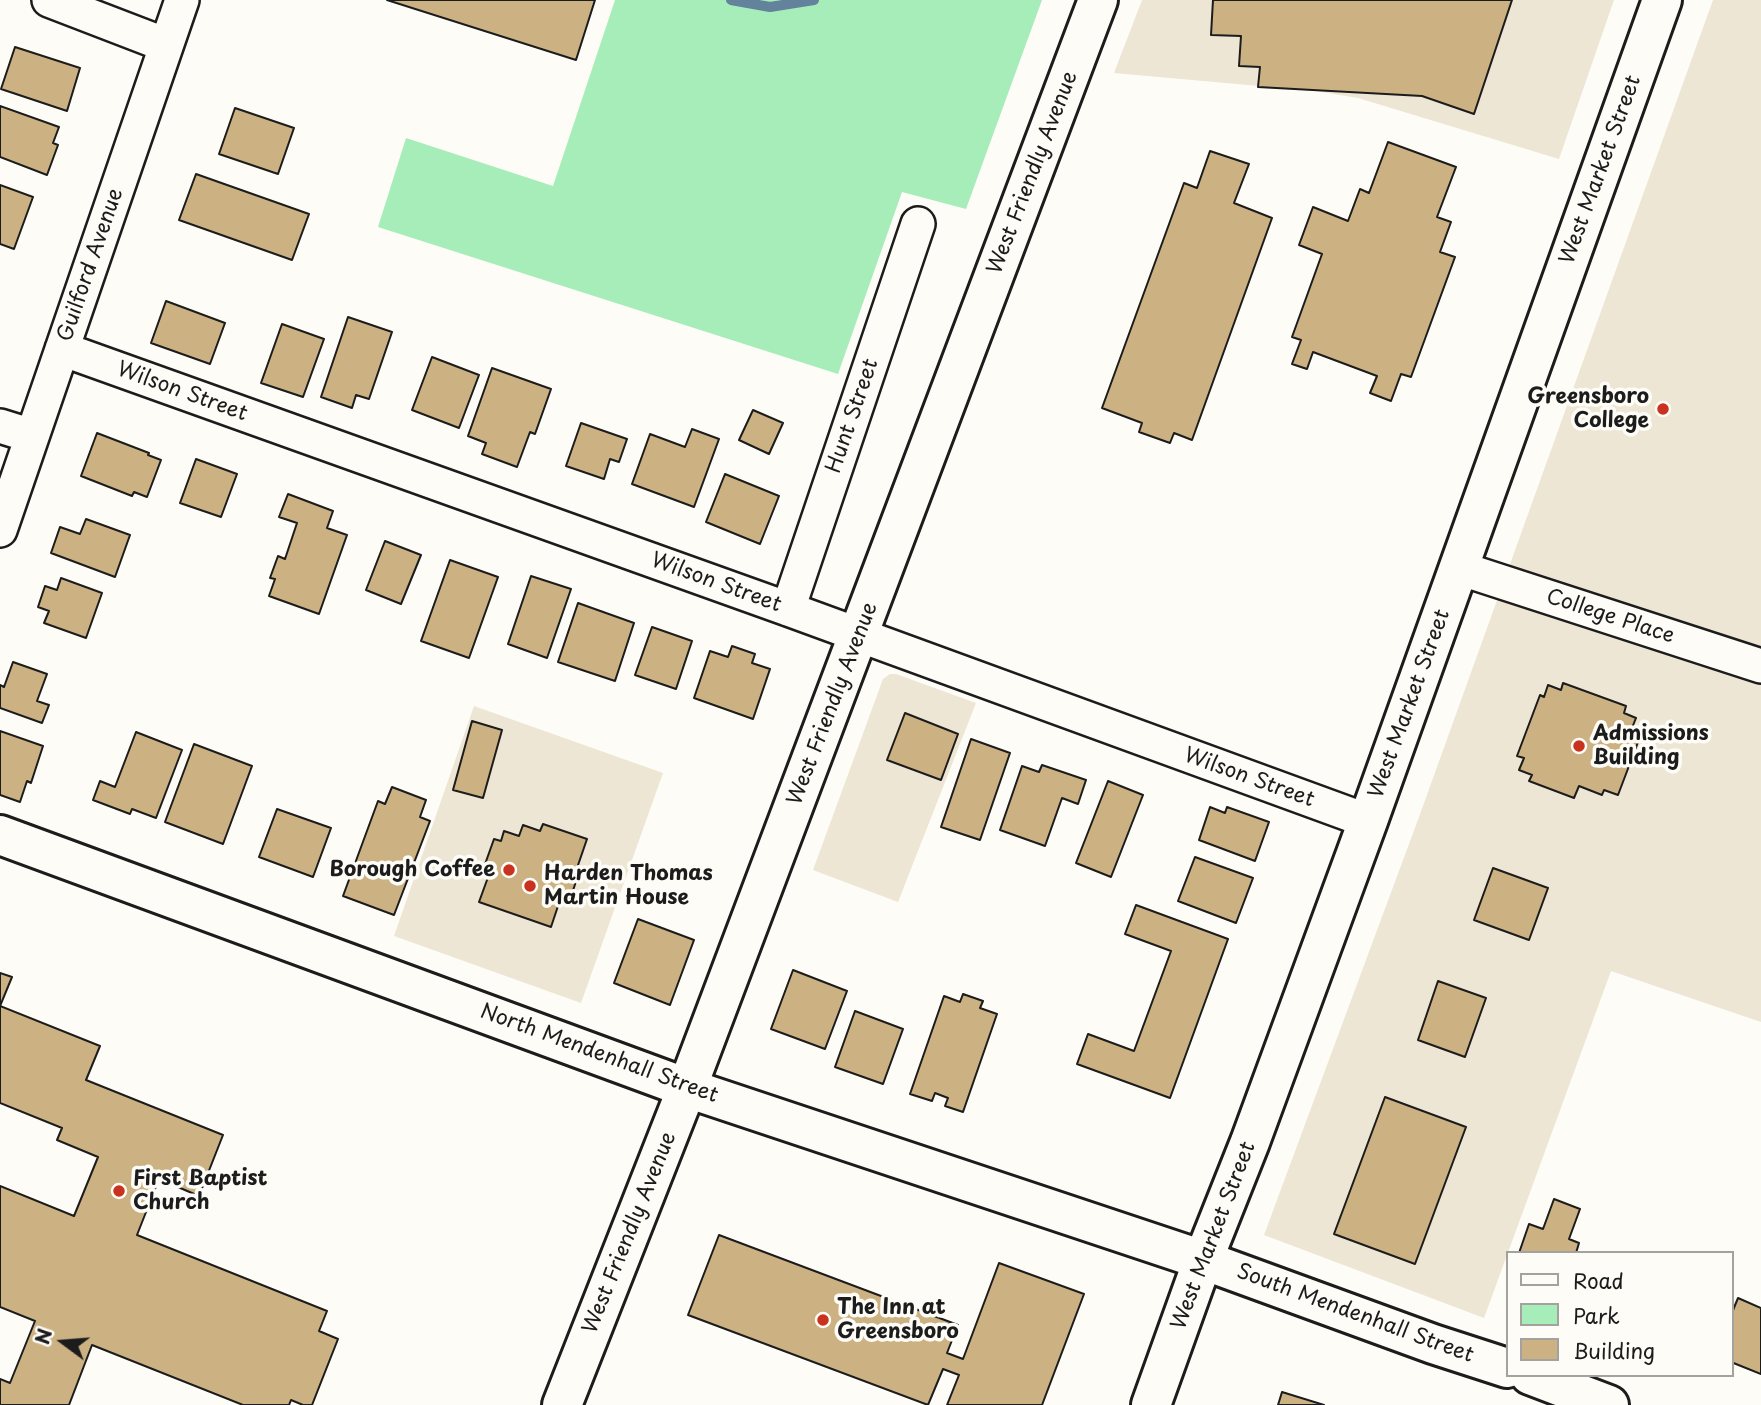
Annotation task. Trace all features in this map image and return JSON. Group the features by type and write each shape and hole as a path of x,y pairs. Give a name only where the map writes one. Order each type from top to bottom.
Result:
{"main road":[{"name":"West Friendly Avenue","path":"562,1405 687,1087 1098,0"},
{"name":"West Market Street","path":"1151,1405 1368,821 1662,0"},
{"name":"North Mendenhall Street","path":"0,835 687,1087 1203,1260"},
{"name":"South Mendenhall Street","path":"1203,1260 1433,1344 1506,1368"},
{"path":"1535,1377 1609,1405"}],"street":[{"path":"49,0 166,45"},
{"name":"Guilford Avenue","path":"0,530 182,0"},
{"name":"Hunt Street","path":"788,609 918,224"},
{"name":"Wilson Street","path":"62,349 788,609 1368,821"},
{"path":"0,426 32,436"},
{"name":"College Place","path":"1459,568 1761,666"}],"shaded area":[{"path":"1142,0 1614,0 1559,159 1358,98 1315,91 1114,73"},
{"name":"Greensboro College","path":"1713,0 1761,0 1761,1022 1611,971 1509,1251 1506,1251 1506,1258 1484,1318 1264,1235 1419,817"},
{"path":"890,674 976,703 898,902 813,870 883,679"},
{"path":"474,706 663,773 581,1003 394,936"}],"green space":[{"path":"615,0 1042,0 966,209 902,192 838,374 378,227 406,138 553,186"}],"building":[{"path":"387,0 595,0 576,60"},
{"path":"1213,0 1512,0 1474,114 1422,96 1258,87 1260,67 1239,66 1241,36 1211,35"},
{"path":"15,47 80,68 67,111 1,89"},
{"path":"0,106 59,127 53,143 58,145 47,175 0,157"},
{"path":"235,108 294,128 278,174 219,154"},
{"path":"1388,142 1456,167 1437,217 1451,222 1440,252 1455,257 1411,377 1401,374 1391,401 1370,393 1377,376 1313,352 1307,369 1292,364 1301,340 1292,337 1322,254 1299,245 1313,207 1348,221 1360,189 1369,193"},
{"path":"1210,151 1249,164 1234,203 1272,218 1192,440 1174,433 1170,443 1139,432 1142,423 1102,408 1184,183 1197,188"},
{"path":"196,174 309,214 292,260 179,220"},
{"path":"0,185 33,197 14,249 0,244"},
{"path":"166,301 225,323 210,364 151,343"},
{"path":"348,317 392,332 369,399 356,395 352,408 321,397"},
{"path":"282,324 324,339 303,397 261,383"},
{"path":"432,357 479,375 459,428 412,410"},
{"path":"492,368 551,389 535,434 530,432 517,467 482,454 486,443 468,436"},
{"path":"753,410 783,423 769,454 739,440"},
{"path":"581,423 627,439 619,462 610,459 604,479 566,466"},
{"path":"692,429 719,439 694,507 632,484 650,434 685,447"},
{"path":"97,433 161,460 147,497 134,492 132,496 81,476"},
{"path":"196,459 237,474 221,517 180,503"},
{"path":"725,474 779,496 760,544 706,522"},
{"path":"288,494 333,511 327,528 347,535 319,614 269,596 275,579 270,578 278,556 285,559 297,523 279,517"},
{"path":"86,519 130,535 115,577 51,553 60,527 80,534"},
{"path":"385,541 421,555 401,604 366,590"},
{"path":"450,560 498,577 469,658 421,641"},
{"path":"531,576 571,589 547,658 508,644"},
{"path":"61,578 102,593 86,638 44,623 49,611 38,607 45,586 57,590"},
{"path":"578,603 634,623 615,681 558,662"},
{"path":"652,627 692,641 676,689 635,675"},
{"path":"732,646 755,654 752,663 770,669 753,719 694,698 710,651 728,657"},
{"path":"13,662 47,674 37,701 49,705 42,723 0,708 0,685 4,687"},
{"name":"Admissions Building","path":"1563,683 1626,706 1624,713 1636,718 1630,733 1640,737 1618,795 1604,790 1602,795 1579,786 1574,798 1529,781 1532,775 1519,770 1524,758 1517,756 1540,695 1544,697 1548,685 1561,690"},
{"path":"905,713 958,734 941,780 887,760"},
{"path":"472,721 502,730 483,798 453,790"},
{"path":"0,731 43,746 31,783 27,781 20,802 0,795"},
{"path":"136,732 182,750 156,818 132,809 130,814 93,800 100,781 115,787"},
{"path":"971,739 1010,753 980,840 941,827"},
{"path":"194,744 252,766 223,844 165,822"},
{"path":"1042,765 1086,780 1078,804 1062,798 1045,846 1000,830 1022,766 1039,772"},
{"path":"1108,781 1143,795 1111,877 1076,863"},
{"path":"392,787 426,800 420,817 430,821 394,915 343,896 378,801 385,804"},
{"path":"1210,807 1225,813 1227,807 1269,822 1255,861 1199,840"},
{"path":"277,809 331,828 313,877 259,857"},
{"name":"Harden Thomas Martin House","path":"543,824 587,839 569,903 560,900 551,927 479,902 491,869 484,867 494,839 501,841 504,831 519,836 523,825 540,831"},
{"path":"1195,857 1253,878 1236,923 1178,901"},
{"path":"1493,868 1548,888 1529,940 1474,920"},
{"path":"1136,905 1228,939 1170,1098 1077,1064 1088,1034 1134,1051 1171,951 1125,934"},
{"path":"638,919 694,940 670,1005 614,983"},
{"path":"793,970 847,991 825,1049 771,1029"},
{"path":"0,973 12,977 0,1006"},
{"path":"1438,981 1486,998 1465,1057 1418,1040"},
{"path":"963,994 983,1001 980,1008 997,1014 963,1112 945,1106 948,1098 935,1093 932,1101 910,1094 944,996 960,1002"},
{"name":"First Baptist Church","path":"0,1006 100,1046 86,1080 223,1135 199,1196 159,1179 137,1235 327,1311 319,1331 338,1339 312,1405 291,1400 289,1405 243,1405 92,1345 69,1405 0,1405 0,1379 10,1383 35,1321 0,1307 0,1186 74,1216 98,1157 57,1140 62,1128 0,1103"},
{"path":"855,1011 903,1029 883,1084 835,1067"},
{"path":"1385,1097 1466,1127 1415,1264 1334,1234"},
{"path":"1554,1199 1580,1209 1569,1239 1579,1243 1577,1251 1520,1251 1529,1224 1543,1229"},
{"name":"The Inn at Greensboro","path":"719,1235 958,1325 947,1353 963,1359 999,1263 1084,1294 1042,1405 947,1405 959,1375 943,1369 928,1405 688,1315"},
{"path":"1738,1298 1761,1308 1761,1374 1733,1363 1733,1310"},
{"path":"1282,1392 1324,1405 1278,1405"}],"waterway":[{"path":"731,0 770,7 814,0"}],"place":[{"name":"Greensboro College","path":"1663,409"},
{"name":"Admissions Building","path":"1579,746"},
{"name":"Borough Coffee","path":"509,870"},
{"name":"Harden Thomas Martin House","path":"530,886"},
{"name":"First Baptist Church","path":"119,1191"},
{"name":"The Inn at Greensboro","path":"823,1320"}]}
